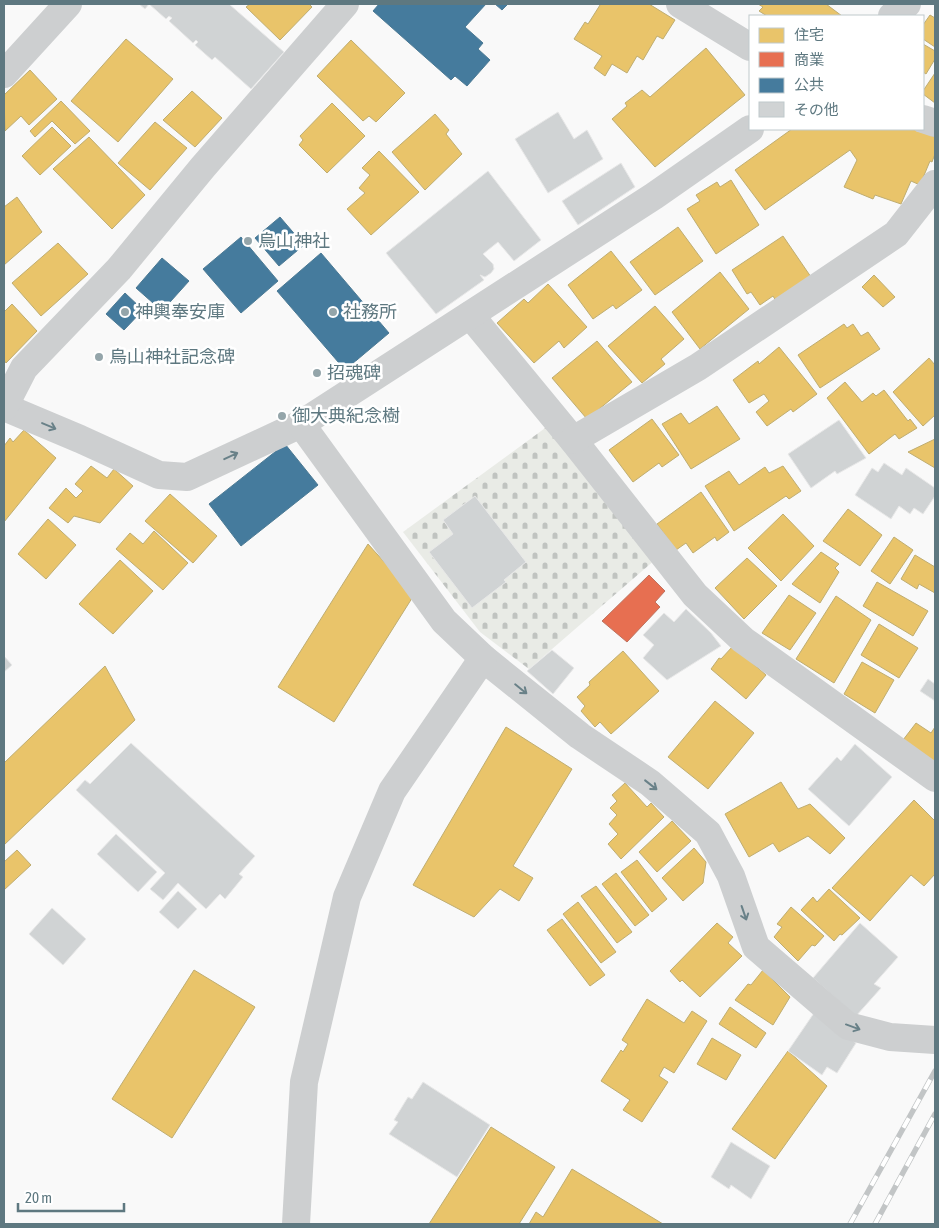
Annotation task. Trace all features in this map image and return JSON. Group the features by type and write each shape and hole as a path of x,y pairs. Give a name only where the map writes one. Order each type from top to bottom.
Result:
{"street":[{"path":"4,74 68,4"},
{"path":"345,4 203,167 119,269 24,368 4,407 80,439 159,476 187,477 301,424 654,196 749,130"},
{"path":"680,4 749,46"},
{"path":"893,15 907,4"},
{"path":"573,440 698,367 896,234 935,184"},
{"path":"470,315 573,440 695,595 743,640 935,778"},
{"path":"301,424 444,621 483,658 580,736 650,783 708,833 732,876 756,947 848,1026 890,1037 935,1040"},
{"path":"296,1224 304,1082 347,897 392,792 483,658"}],"green space":[{"path":"552,423 656,559 529,669 480,632 403,532"}],"building: 住宅":[{"path":"250,4 309,4 312,7 280,40 246,7"},
{"path":"599,4 649,4 675,20 663,39 657,36 643,60 637,56 627,73 612,64 605,76 594,68 602,56 574,39 585,22 588,24"},
{"path":"758,4 826,4 841,15 765,15 759,11 763,7"},
{"path":"930,15 935,18 935,47 924,40 924,24"},
{"path":"126,39 173,79 118,142 71,101"},
{"path":"351,40 405,93 376,122 369,116 363,121 317,76"},
{"path":"924,45 935,51 935,59 926,74 924,73"},
{"path":"706,48 745,95 655,167 612,119 627,106 625,103 642,90 650,97"},
{"path":"30,70 57,99 29,125 21,116 5,131 4,95"},
{"path":"935,73 935,103 924,95 924,90"},
{"path":"192,91 222,118 195,147 163,120"},
{"path":"61,101 90,131 75,144 52,121 35,137 30,131"},
{"path":"332,103 365,136 327,173 299,145 303,140 300,136"},
{"path":"435,114 449,130 446,134 462,154 425,190 392,152"},
{"path":"155,122 187,148 150,190 118,163"},
{"path":"52,127 71,146 40,175 22,156"},
{"path":"791,130 918,130 935,137 935,154 932,162 930,161 920,185 911,181 901,204 875,195 873,199 844,187 857,160 850,150 765,210 735,170"},
{"path":"89,137 145,195 112,229 53,169"},
{"path":"379,151 419,192 371,235 347,209 365,193 359,188 370,175 362,168"},
{"path":"731,180 759,225 716,254 687,209 700,201 696,195 717,182 720,187"},
{"path":"17,197 42,232 4,265 4,207"},
{"path":"678,227 703,261 655,295 630,262"},
{"path":"783,236 811,277 776,301 773,296 760,305 751,292 747,294 732,270"},
{"path":"58,243 88,274 41,316 12,283"},
{"path":"611,251 642,290 616,309 613,305 593,319 568,285"},
{"path":"720,272 749,309 700,349 672,312"},
{"path":"874,275 895,297 883,307 862,287"},
{"path":"548,284 587,327 564,348 559,341 534,363 497,323 524,299 528,303"},
{"path":"12,304 37,331 6,363 4,360 4,312"},
{"path":"655,306 684,339 661,359 665,364 642,383 608,346"},
{"path":"844,324 847,328 853,324 861,336 868,332 880,349 820,388 798,355"},
{"path":"597,341 632,382 587,419 552,378"},
{"path":"779,347 817,394 793,412 791,409 767,426 756,412 769,401 764,394 749,403 733,380 758,361 759,364"},
{"path":"929,358 935,365 935,415 923,426 893,392"},
{"path":"845,382 862,402 873,393 876,396 884,390 908,421 910,419 917,428 899,439 895,434 869,454 827,398"},
{"path":"717,406 740,439 691,469 662,424 681,413 689,424"},
{"path":"652,419 679,455 662,467 659,463 633,482 609,450"},
{"path":"24,430 56,458 4,522 4,446 10,438 13,442"},
{"path":"935,439 935,468 908,452"},
{"path":"91,466 107,478 114,469 133,486 100,523 74,516 68,523 49,508 66,488 76,498 83,491 75,484"},
{"path":"783,466 801,491 789,499 786,496 734,531 705,486 729,471 739,485 765,467 769,473"},
{"path":"701,492 729,532 717,541 715,537 693,553 686,543 676,550 657,524"},
{"path":"170,494 217,536 193,563 145,521"},
{"path":"848,509 882,535 860,566 823,541"},
{"path":"783,514 814,546 781,581 748,548"},
{"path":"48,519 76,545 46,579 18,554"},
{"path":"154,531 188,563 163,590 116,549 130,533 143,544"},
{"path":"894,537 913,550 890,584 871,571"},
{"path":"368,544 414,595 334,722 278,687"},
{"path":"821,552 839,564 835,568 839,572 820,603 792,584"},
{"path":"915,555 935,567 935,593 919,584 917,589 901,579"},
{"path":"747,558 777,586 744,619 715,588"},
{"path":"120,560 153,591 113,634 79,604"},
{"path":"877,582 928,611 913,636 863,606"},
{"path":"789,595 816,613 790,650 762,633"},
{"path":"836,596 871,620 834,683 796,659"},
{"path":"879,624 918,648 899,678 861,655"},
{"path":"733,646 766,675 746,699 711,669 719,658 721,659"},
{"path":"623,651 659,691 611,734 600,722 595,727 581,711 585,706 577,697 590,685 589,682"},
{"path":"862,662 894,680 875,713 844,694"},
{"path":"105,666 135,720 4,845 4,763"},
{"path":"715,701 754,733 708,789 668,757"},
{"path":"916,723 931,733 935,727 935,763 903,740"},
{"path":"506,727 572,769 513,866 533,878 519,901 500,889 474,917 413,885"},
{"path":"781,782 798,809 810,804 845,838 830,854 808,836 779,852 773,843 749,857 725,814"},
{"path":"625,783 647,807 651,803 664,817 621,859 608,844 618,834 609,824 617,815 610,808 617,801 612,795"},
{"path":"914,800 935,821 935,874 924,886 911,875 870,921 832,888"},
{"path":"672,821 691,841 657,872 639,852"},
{"path":"694,848 706,862 703,883 683,901 662,878"},
{"path":"17,850 31,865 4,890 4,862"},
{"path":"637,860 667,899 652,912 621,872"},
{"path":"616,873 649,915 635,926 602,884"},
{"path":"596,886 632,932 617,943 581,896"},
{"path":"829,889 860,918 834,941 801,910 813,897 817,902"},
{"path":"578,902 616,952 601,963 563,914"},
{"path":"791,907 824,936 815,946 812,945 798,961 774,937 782,927 777,924"},
{"path":"562,919 605,975 590,986 547,930"},
{"path":"717,923 733,937 728,943 742,956 700,997 682,980 680,982 670,971"},
{"path":"194,970 255,1007 172,1138 112,1099"},
{"path":"763,970 790,997 773,1025 735,1000"},
{"path":"647,999 684,1023 692,1011 707,1021 674,1073 664,1067 659,1076 668,1082 642,1122 623,1110 630,1100 601,1081 621,1050 623,1052 628,1044 622,1040"},
{"path":"730,1007 766,1033 756,1048 719,1024"},
{"path":"712,1038 741,1055 726,1080 697,1064"},
{"path":"788,1051 827,1086 775,1159 732,1129"},
{"path":"491,1127 555,1167 519,1224 429,1224"},
{"path":"572,1169 663,1224 529,1224 536,1212 543,1217"}],"building: 商業":[{"path":"649,575 665,591 655,602 660,607 627,642 602,621"}],"building: 公共":[{"path":"379,4 486,4 465,27 483,43 478,49 490,60 467,86 455,76 451,80 373,11"},
{"path":"495,4 508,4 502,10"},
{"path":"280,217 304,245 279,266 255,238"},
{"path":"241,237 278,281 241,313 203,269"},
{"name":"社務所","path":"321,253 389,333 345,370 277,291"},
{"path":"162,258 189,281 162,311 136,288"},
{"name":"神輿奉安庫","path":"125,293 143,310 124,330 106,314"},
{"path":"285,444 318,485 241,546 209,504"}],"building: その他":[{"path":"139,4 149,4 145,9"},
{"path":"149,4 229,4 284,52 251,89 215,57 212,60 195,45 198,42 196,40 193,43 169,21 172,18 169,16 166,19"},
{"path":"558,112 574,139 587,130 603,159 548,193 515,139"},
{"path":"621,163 635,187 578,225 562,201"},
{"path":"488,171 541,240 514,261 498,242 483,254 493,264 494,269 491,273 485,277 480,275 484,280 436,314 386,253"},
{"path":"839,420 866,458 837,474 835,471 811,488 788,454"},
{"path":"884,463 902,475 906,468 935,488 935,496 923,514 914,508 910,514 899,506 891,519 855,495 872,468 878,472"},
{"path":"475,496 526,562 504,580 506,582 472,608 429,552 453,534 443,520"},
{"path":"686,609 711,633 721,646 667,680 643,658 654,645 643,635 664,613 674,622"},
{"path":"552,650 574,668 553,694 527,671"},
{"path":"4,656 12,665 4,672"},
{"path":"928,679 935,684 935,701 920,691"},
{"path":"131,743 255,856 239,874 243,877 225,899 220,894 206,909 178,883 163,900 150,889 165,873 76,790 85,780 90,784"},
{"path":"855,744 892,777 849,826 808,789 837,757 841,761"},
{"path":"116,834 157,872 138,892 97,854"},
{"path":"178,891 197,909 178,929 159,912"},
{"path":"52,908 86,939 63,965 29,934"},
{"path":"860,923 898,957 874,984 881,988 856,1016 813,978"},
{"path":"814,1013 856,1043 837,1073 827,1067 822,1075 788,1051"},
{"path":"423,1082 490,1125 457,1177 389,1134 398,1122 394,1120 408,1097 412,1099"},
{"path":"731,1142 770,1166 751,1199 731,1185 729,1189 711,1177"}],"railway":[{"path":"850,1224 935,1071"},
{"path":"875,1224 935,1114"}],"place":[{"name":"烏山神社","path":"248,241"},
{"name":"神輿奉安庫","path":"125,312"},
{"name":"社務所","path":"333,312"},
{"name":"烏山神社記念碑","path":"99,357"},
{"name":"招魂碑","path":"317,373"},
{"name":"御大典紀念樹","path":"282,416"}]}
